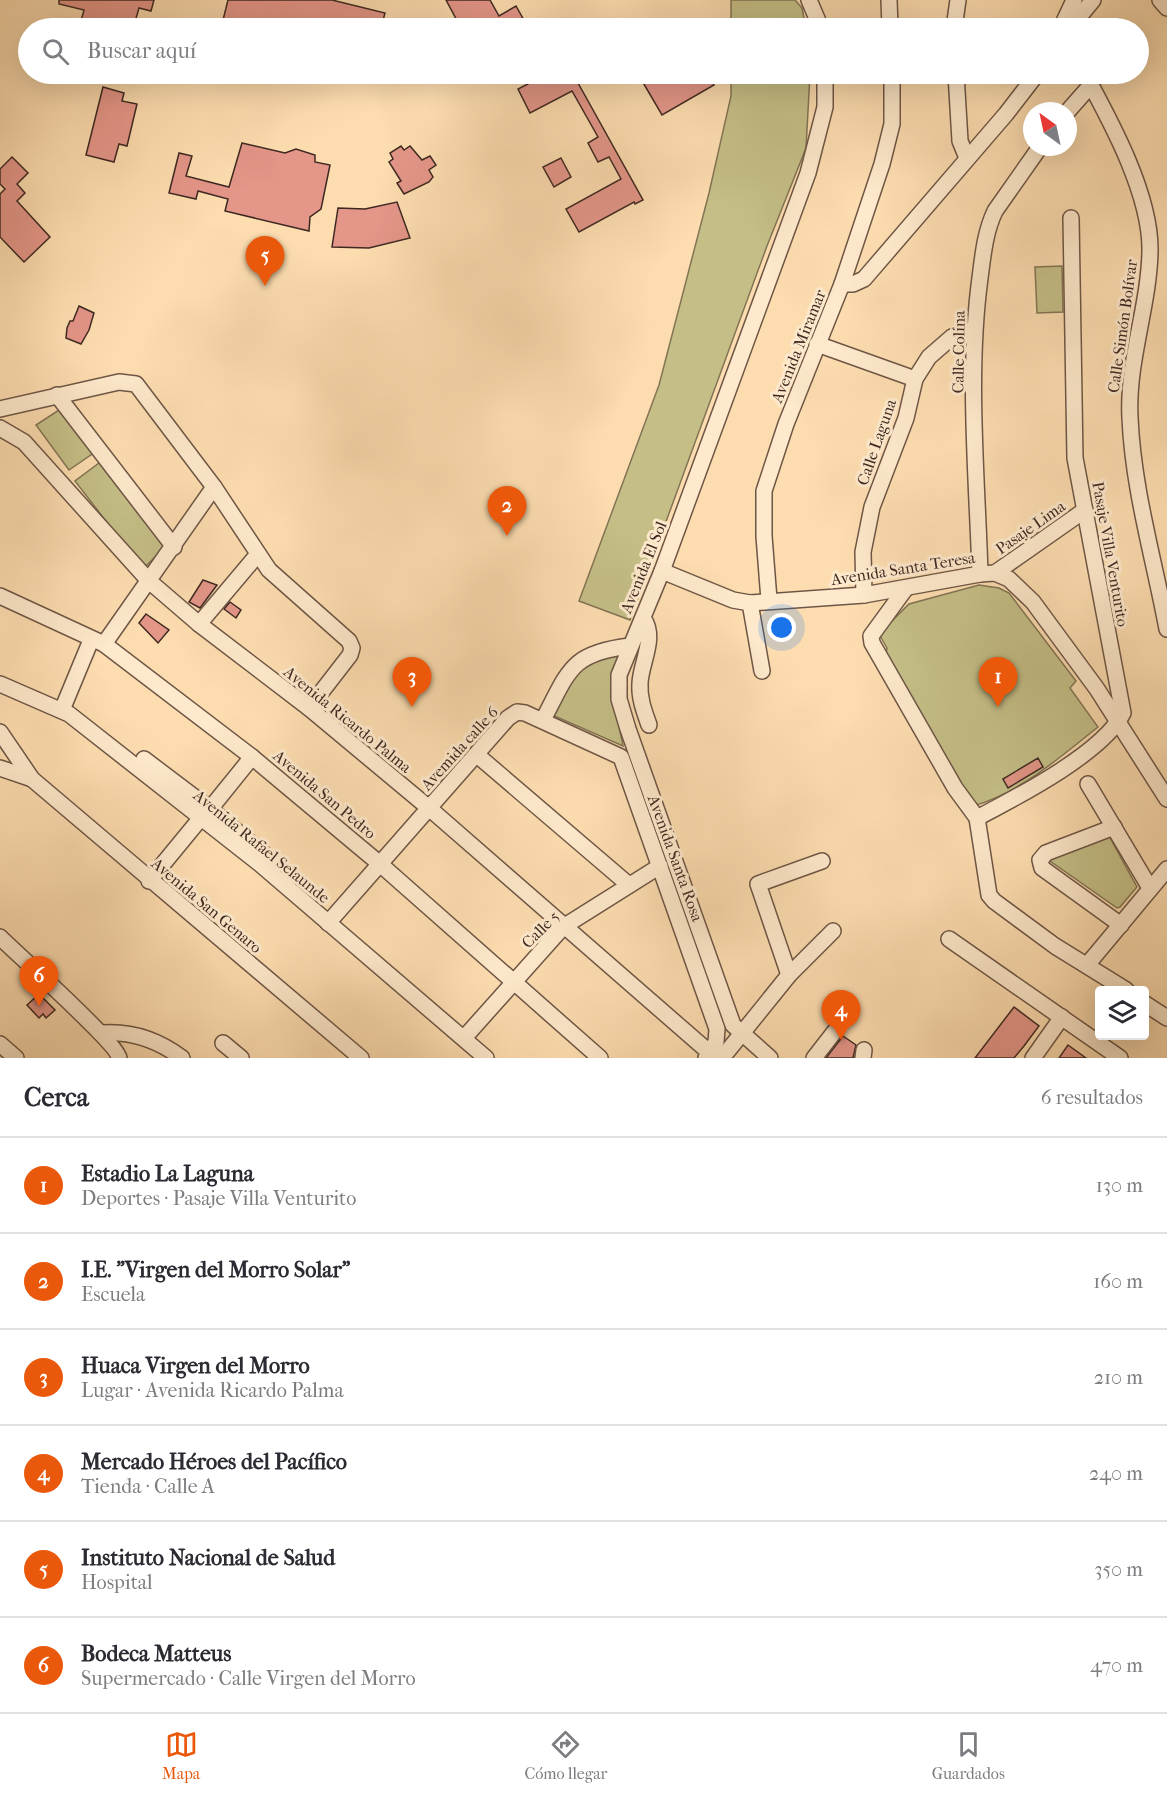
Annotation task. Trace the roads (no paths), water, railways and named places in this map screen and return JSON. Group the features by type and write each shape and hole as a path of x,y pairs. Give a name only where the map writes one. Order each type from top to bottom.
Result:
{"street":[{"path":"809,0 817,18"},
{"path":"889,0 890,18"},
{"path":"955,18 958,0"},
{"path":"1066,18 1074,0"},
{"path":"1078,18 1093,0"},
{"path":"1160,0 1167,8"},
{"name":"Avenida El Sol","path":"770,1058 733,1025 628,729 619,699 619,675 662,571 808,173 825,107 825,84"},
{"path":"842,284 882,164 892,124 892,84"},
{"path":"957,84 960,141 967,158"},
{"name":"Avenida Miramar","path":"769,600 764,536 764,491 842,284 853,284 864,279 1029,84"},
{"path":"1074,102 1085,84"},
{"name":"Calle Simón Bolívar","path":"1091,84 1128,156 1150,230 1148,279 1130,384 1130,417 1139,494 1166,622"},
{"name":"Calle Colina","path":"988,573 973,329 989,223 1034,156"},
{"name":"Pasaje Villa Venturito","path":"1071,218 1075,458 1122,700 1123,713 1118,723"},
{"name":"Calle Laguna","path":"864,595 863,552 872,507 906,418 915,379 929,357 952,337 962,331 973,329"},
{"path":"818,344 915,379"},
{"path":"0,409 118,382 136,384 214,488 268,570 349,641 352,648 350,656 309,708"},
{"path":"57,395 174,547"},
{"name":"Avenida Ricardo Palma","path":"0,428 24,442 149,581 200,624 309,708 429,808 713,1056"},
{"path":"62,710 98,642 149,581 214,488"},
{"name":"Pasaje Lima","path":"988,573 1085,510"},
{"path":"200,624 258,554"},
{"name":"Avenida Santa Teresa","path":"662,571 733,600 750,603 864,595 988,573 1009,579 1033,602 1074,656 1167,799"},
{"path":"906,588 871,636 872,643 955,788 977,818 986,885 994,901 1055,946 1120,986"},
{"name":"Avenida San Pedro","path":"0,596 98,642 252,757 380,864 600,1058"},
{"path":"750,603 762,671"},
{"path":"643,618 649,630 640,680 640,697 649,725"},
{"path":"543,720 569,671 582,658 597,651 630,646"},
{"name":"Avenida Rafael Selaunde","path":"0,684 62,710 205,814 486,1058"},
{"name":"Avenida Santa Rosa","path":"516,712 543,720 621,757 717,1029 713,1056"},
{"name":"Avemida calle 6","path":"325,920 380,864 508,718 516,712"},
{"path":"977,818 1024,793 1061,768 1118,723"},
{"path":"0,732 32,779"},
{"path":"477,755 629,885"},
{"path":"149,881 252,757"},
{"path":"144,759 205,814"},
{"path":"0,768 32,779"},
{"name":"Avenida San Genaro","path":"32,779 149,881 361,1058"},
{"path":"1088,784 1150,888"},
{"path":"1114,826 1046,854 1040,860 1042,868 1121,925"},
{"path":"789,975 758,884 822,861"},
{"name":"Calle 5","path":"464,1038 563,927 660,866"},
{"path":"1087,965 1167,869"},
{"path":"713,1056 742,1032 789,975 833,931"},
{"path":"0,937 103,1033 119,1055"},
{"path":"950,939 1120,1058"},
{"path":"1149,1006 1166,1014"},
{"path":"1033,1058 1062,1017"},
{"path":"814,1058 835,1031"},
{"path":"103,1033 136,1034 160,1044 182,1058"},
{"path":"223,1043 241,1058"},
{"path":"0,1044 16,1058"}],"place":[{"name":"Instituto Nacional de Salud","path":"265,286"},
{"name":"I.E. \"Virgen del Morro Solar\"","path":"507,536"},
{"name":"Huaca Virgen del Morro","path":"412,707"},
{"name":"Estadio La Laguna","path":"998,707"},
{"name":"Bodeca Matteus","path":"39,1006"},
{"name":"Mercado Héroes del Pacífico","path":"841,1040"}]}
